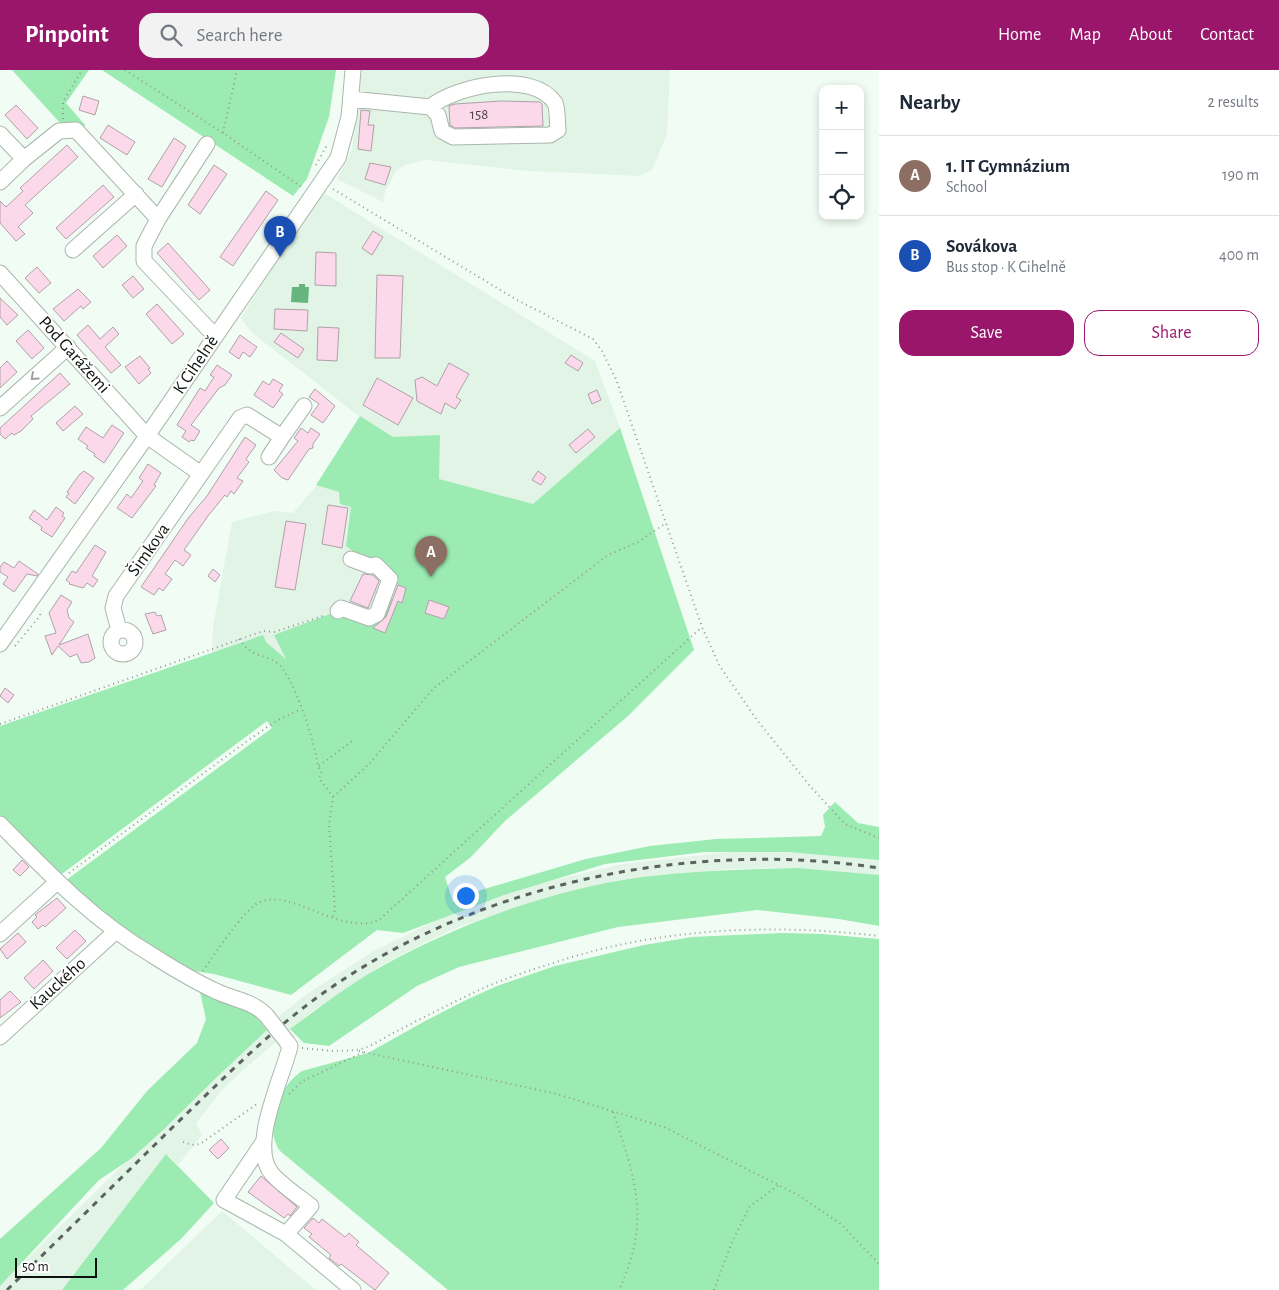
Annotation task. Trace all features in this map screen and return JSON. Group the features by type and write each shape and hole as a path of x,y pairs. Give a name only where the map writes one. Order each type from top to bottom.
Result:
{"street":[{"name":"K Cihelně","path":"0,644 147,436 313,195 317,176 338,158 343,146 351,99 353,70"},
{"path":"351,99 430,107 438,115 442,131 453,137 550,135 558,130 555,104 541,88 510,80 479,84 458,90 430,107"},
{"path":"0,182 24,159 61,131 76,130 158,219"},
{"path":"0,134 24,159"},
{"path":"207,144 158,219 144,246 144,261 215,336"},
{"path":"73,250 136,194"},
{"name":"Pod Garážemi","path":"0,273 147,436"},
{"path":"0,408 68,347"},
{"path":"269,457 304,406"},
{"name":"Šimkova","path":"119,630 113,608 116,596 201,474 245,415 282,437"},
{"path":"147,436 201,474"},
{"path":"338,611 342,608 370,618 377,614 390,579 376,566 370,566 351,559"},
{"path":"0,824 57,882 137,946 196,982 220,994 251,1004 266,1014 289,1044 268,1112 264,1141 270,1172 311,1206 286,1234"},
{"path":"0,934 57,882"},
{"name":"Kauckého","path":"0,1037 116,930"},
{"path":"264,1141 224,1200 286,1234 353,1290"}],"path":[{"path":"61,131 61,109 63,102 82,70"},
{"path":"125,70 223,133 313,195"},
{"path":"223,133 238,70"},
{"path":"329,141 317,176 517,300 593,339 616,379 702,628 719,666 758,720 810,786 845,824 879,838"},
{"path":"333,917 335,909 329,825 333,797 368,765 442,682 608,555 638,542 666,523"},
{"path":"0,724 239,639 263,631 274,632 338,611"},
{"path":"196,982 249,910 257,903 274,899 363,925 379,920 702,628"},
{"path":"239,639 249,651 270,659 282,668 306,716 318,767 322,772 319,778 333,797"},
{"path":"57,882 243,744 276,721 302,708"},
{"path":"318,767 355,739"},
{"path":"357,1050 472,993 506,979 555,962 616,946 692,933 761,929 824,930 879,936"},
{"path":"289,1044 324,1051 357,1050 557,1094 664,1127 798,1195 841,1224 879,1264"},
{"path":"288,1096 301,1082 364,1052"},
{"path":"183,1142 192,1146 200,1144 258,1103"},
{"path":"613,1111 638,1196 638,1222 632,1255 619,1290"},
{"path":"714,1290 744,1216 750,1206 779,1185"}],"shaded area":[{"path":"12,70 89,70 66,103 85,125 82,129 70,123 60,123"},
{"path":"102,70 336,70 329,117 307,179 293,196"},
{"path":"360,70 670,70 667,134 652,170 639,176 529,171 426,160 405,165 396,171 385,192 383,202 337,179 352,149"},
{"path":"324,193 595,361 620,428 533,504 503,627 332,730 288,660 266,642 263,635 212,653 213,626 232,522 275,511 293,513 317,485 360,417 251,332 241,318 266,277"},
{"path":"299,284 305,284 305,287 309,287 308,303 291,302 292,287 299,287"},
{"path":"360,416 393,437 440,435 439,479 533,504 620,428 694,650 628,716 505,821 471,857 445,877 453,902 481,890 586,859 650,846 716,839 821,836 825,827 823,815 835,802 858,823 879,827 879,860 788,852 705,852 605,864 504,895 403,933 377,930 291,995 214,974 187,970 134,938 65,881 272,728 267,721 59,876 0,817 0,726 263,635 266,642 286,659 274,635 338,611 377,614 390,579 346,546 351,507 340,504 339,492 316,485","holes":["394,583 406,588 401,602 388,597","429,600 448,607 444,619 425,613"]},
{"path":"731,852 816,853 879,860 879,877 815,869 771,868 660,875 579,890 537,901 459,927 428,941 380,966 314,1010 244,1069 222,1090 196,1123 202,1135 178,1165 167,1154 62,1290 0,1290 0,1285 256,1035 304,996 372,952 453,912 533,885 622,864"},
{"path":"798,868 879,875 879,926 839,919 757,910 618,927 459,967 417,986 329,1046 304,1043 290,1029 355,982 396,958 464,927 535,901 608,883 643,877 681,873"},
{"path":"782,933 879,939 879,1290 448,1290 280,1151 275,1141 273,1119 280,1097 293,1078 302,1071 368,1053 427,1020 497,986 555,966 644,945 692,937"},
{"path":"200,992 251,1011 267,1030 132,1158 99,1180 0,1286 0,1239 101,1148 147,1091 197,1043 206,1019"},
{"path":"166,1154 214,1203 181,1239 123,1290 62,1290"},
{"path":"222,1211 316,1290 140,1290"}],"building":[{"path":"83,96 99,101 95,115 79,110"},
{"path":"501,101 540,102 542,104 543,126 455,128 450,125 449,106"},
{"path":"16,105 38,128 27,139 5,115"},
{"path":"361,110 370,111 368,125 374,125 371,151 358,149"},
{"path":"108,125 135,142 127,155 100,138"},
{"path":"174,138 186,146 162,187 148,179"},
{"path":"67,145 78,157 25,205 33,213 18,227 25,234 16,241 0,223 0,201 6,207 23,191 20,188"},
{"path":"370,163 391,167 385,185 365,179"},
{"path":"214,165 227,174 200,214 188,205"},
{"path":"103,185 114,197 66,239 56,228"},
{"path":"266,191 278,200 233,266 220,257"},
{"path":"373,231 383,237 372,255 362,248"},
{"path":"117,235 127,246 103,268 93,256"},
{"path":"168,243 210,290 199,300 157,253"},
{"path":"316,252 336,253 336,286 315,285"},
{"path":"37,267 51,283 39,293 25,278"},
{"path":"377,275 403,276 400,358 375,358"},
{"path":"133,276 144,289 133,298 122,285"},
{"path":"78,289 91,302 83,309 81,306 64,321 53,309"},
{"path":"0,298 18,315 7,325 0,317"},
{"path":"157,304 184,334 172,344 146,314"},
{"path":"275,309 308,310 307,331 274,329"},
{"path":"88,325 100,339 113,327 119,334 105,347 121,365 111,373 77,335"},
{"path":"318,327 339,328 337,361 317,360"},
{"path":"28,330 44,348 32,359 16,341"},
{"path":"281,333 304,349 298,358 274,342"},
{"path":"240,335 257,347 250,357 243,352 239,359 229,352"},
{"path":"571,355 583,363 578,371 565,363"},
{"path":"140,356 150,368 148,369 151,373 139,384 125,367"},
{"path":"7,361 17,372 0,388 0,368"},
{"path":"449,363 469,374 456,397 461,400 455,409 445,403 441,414 417,401 415,380 422,377 437,386"},
{"path":"217,365 232,375 225,385 219,388 191,425 200,431 194,441 191,440 189,442 182,437 186,431 177,425 200,388 205,391 214,377 210,375"},
{"path":"60,373 70,384 31,416 33,419 21,431 14,435 12,433 5,439 0,434 0,428"},
{"path":"377,378 413,398 398,425 363,405"},
{"path":"273,379 283,385 279,391 283,394 273,408 254,395 263,381 269,385"},
{"path":"315,389 335,406 323,423 311,415 319,404 309,397"},
{"path":"597,390 601,400 592,404 588,394"},
{"path":"75,406 83,414 63,431 56,423"},
{"path":"112,425 124,433 104,463 86,448 88,446 78,439 86,427 103,438"},
{"path":"301,428 308,433 311,428 320,434 313,444 313,448 309,449 288,480 282,478 274,470 298,441 294,438"},
{"path":"588,429 595,437 576,453 569,445"},
{"path":"245,437 256,445 246,459 249,462 237,478 243,481 234,494 231,491 227,497 225,495 208,516 184,550 191,555 183,566 175,560 165,574 172,579 163,591 159,588 154,595 141,587 189,517 207,496"},
{"path":"148,464 161,473 154,485 156,486 132,518 117,508 127,494 131,498 143,481 139,478"},
{"path":"84,471 94,478 75,504 66,497 69,493 67,492"},
{"path":"538,471 546,477 541,485 532,480"},
{"path":"328,505 348,508 342,548 322,544"},
{"path":"56,507 64,513 62,516 65,518 52,537 41,530 42,527 29,518 34,510 47,520"},
{"path":"286,521 306,524 295,590 275,587"},
{"path":"95,545 106,552 92,576 98,580 93,587 87,583 83,588 69,584 66,580 72,571 76,573"},
{"path":"19,561 38,574 37,576 27,574 14,592 3,584 8,577 0,572 0,567 4,562 14,568"},
{"path":"213,569 220,575 215,582 208,576"},
{"path":"363,574 373,575 379,581 368,608 350,601"},
{"path":"398,585 406,588 402,603 398,601 385,633 373,628 386,617"},
{"path":"61,595 72,602 67,610 69,618 74,622 59,645 88,634 95,658 89,662 81,663 77,654 70,657 58,646 52,655 45,636 56,633 49,613"},
{"path":"429,600 449,607 444,619 425,613"},
{"path":"155,612 157,616 161,615 166,630 153,634 145,614"},
{"path":"5,688 14,695 8,703 0,696"},
{"path":"22,860 29,867 20,876 13,870"},
{"path":"57,898 66,908 45,927 43,925 38,929 32,922 37,917 35,915"},
{"path":"75,930 86,941 67,959 56,948"},
{"path":"18,933 26,942 7,959 0,949"},
{"path":"43,960 53,971 34,989 24,978"},
{"path":"10,991 21,1002 0,1018 0,1000"},
{"path":"221,1139 229,1148 218,1159 209,1150"},
{"path":"261,1176 297,1207 290,1216 288,1214 284,1218 248,1192"},
{"path":"313,1218 319,1223 322,1219 345,1237 349,1233 359,1242 356,1245 389,1273 375,1290 341,1264 339,1266 329,1258 331,1255 309,1237 312,1234 304,1228"}],"railway":[{"path":"7,1290 178,1122 273,1032 307,1005 368,964 435,929 506,901 579,881 654,867 730,860 805,860 879,868"}],"place":[{"name":"Sovákova","path":"280,257"},
{"name":"1. IT Gymnázium","path":"431,577"}]}
